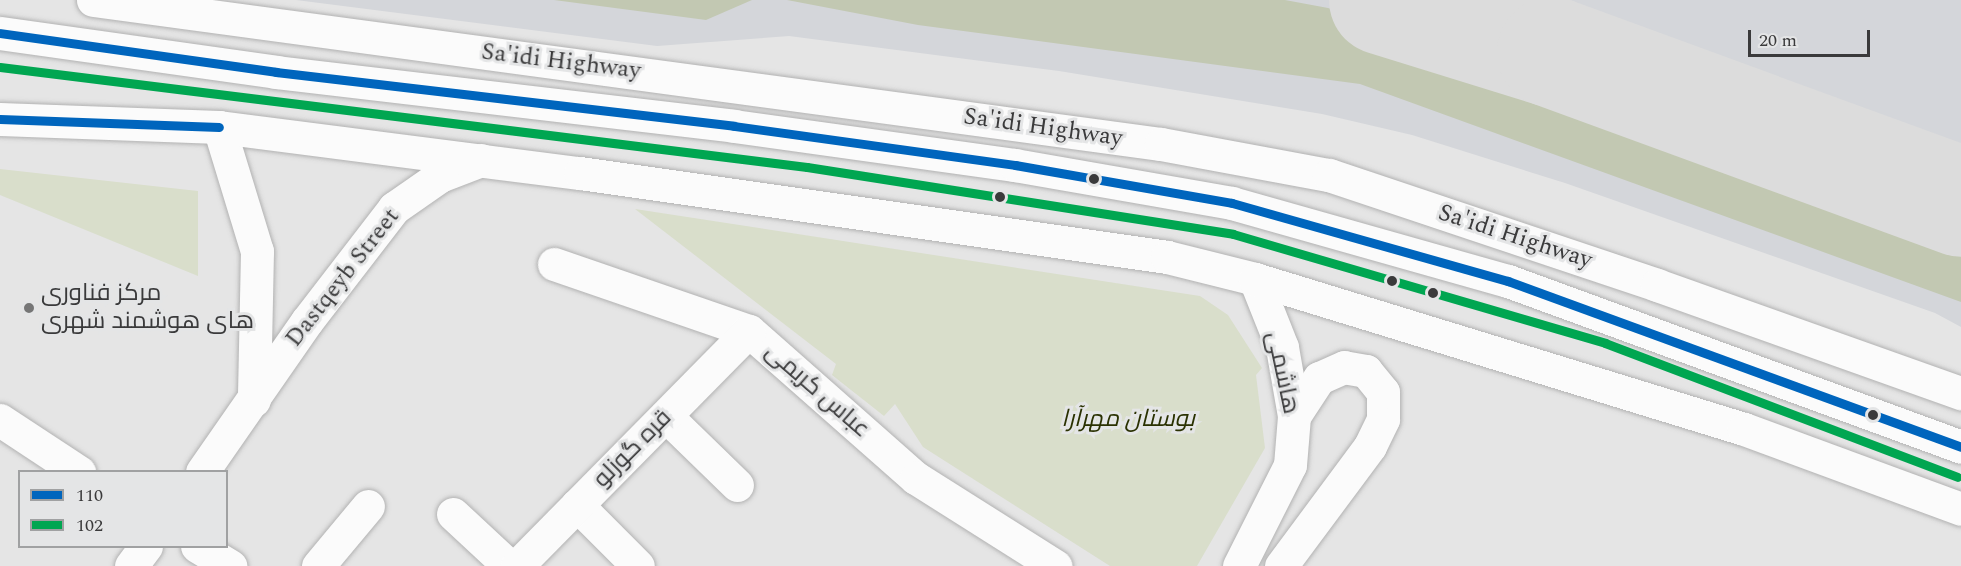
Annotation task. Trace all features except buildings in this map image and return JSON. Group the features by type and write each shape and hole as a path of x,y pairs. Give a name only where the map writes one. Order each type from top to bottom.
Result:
{"main road":[{"name":"Sa'idi Highway","path":"93,0 1161,144 1329,175 1668,288 1961,393"},
{"path":"0,33 265,70 734,126 1015,165 1232,203 1508,282 1961,447"},
{"path":"0,55 809,155 1236,222 1609,332 1691,366 1961,466"},
{"path":"0,119 219,127 481,160 1137,252 1255,279 1743,429 1961,509"},
{"name":"Dastqeyb Street","path":"219,127 257,251 254,400"},
{"name":"Dastqeyb Street","path":"203,470 254,400 307,321 394,208 440,176 481,160"},
{"name":"عباس کریمی","path":"554,264 749,332 916,478 1016,556 1055,566"},
{"name":"هاشمی","path":"1239,566 1290,465 1294,416 1282,347 1255,279"},
{"name":"قره گوزلو","path":"517,566 749,332"},
{"path":"1281,566 1370,446 1383,419 1383,392 1366,371 1344,367 1319,378 1294,416"},
{"path":"666,416 737,485"},
{"path":"0,420 77,470"},
{"path":"578,505 638,566"},
{"path":"318,566 369,506"},
{"path":"453,514 509,566"},
{"path":"131,566 144,548"},
{"path":"200,548 230,566"}],"shaded area":[{"path":"296,0 1961,0 1961,327 1935,313 1565,183 1412,135 1322,114 1059,71 789,36 657,46"}],"green space":[{"path":"554,0 752,0 706,20"},
{"path":"787,0 1285,0 1328,8 1757,145 1961,222 1961,302 1360,84 918,25"},
{"path":"0,169 198,191 198,276 0,195"},
{"name":"بوستان مهرآرا","path":"635,209 1200,296 1228,315 1262,368 1256,375 1265,448 1197,566 1110,566 923,447 895,404 884,416 832,375 836,364"}],"taxiway":[{"path":"1384,0 1552,52 1961,202"}],"transit line":[{"name":"110","path":"0,33 276,72 734,126 1015,165 1232,203 1508,281 1961,447"},
{"name":"102","path":"0,67 807,167 1233,234 1605,343 1957,477"},
{"name":"110","path":"0,119 219,127"}],"place":[{"name":"مرکز فناوری های هوشمند شهری","path":"29,308"}]}
